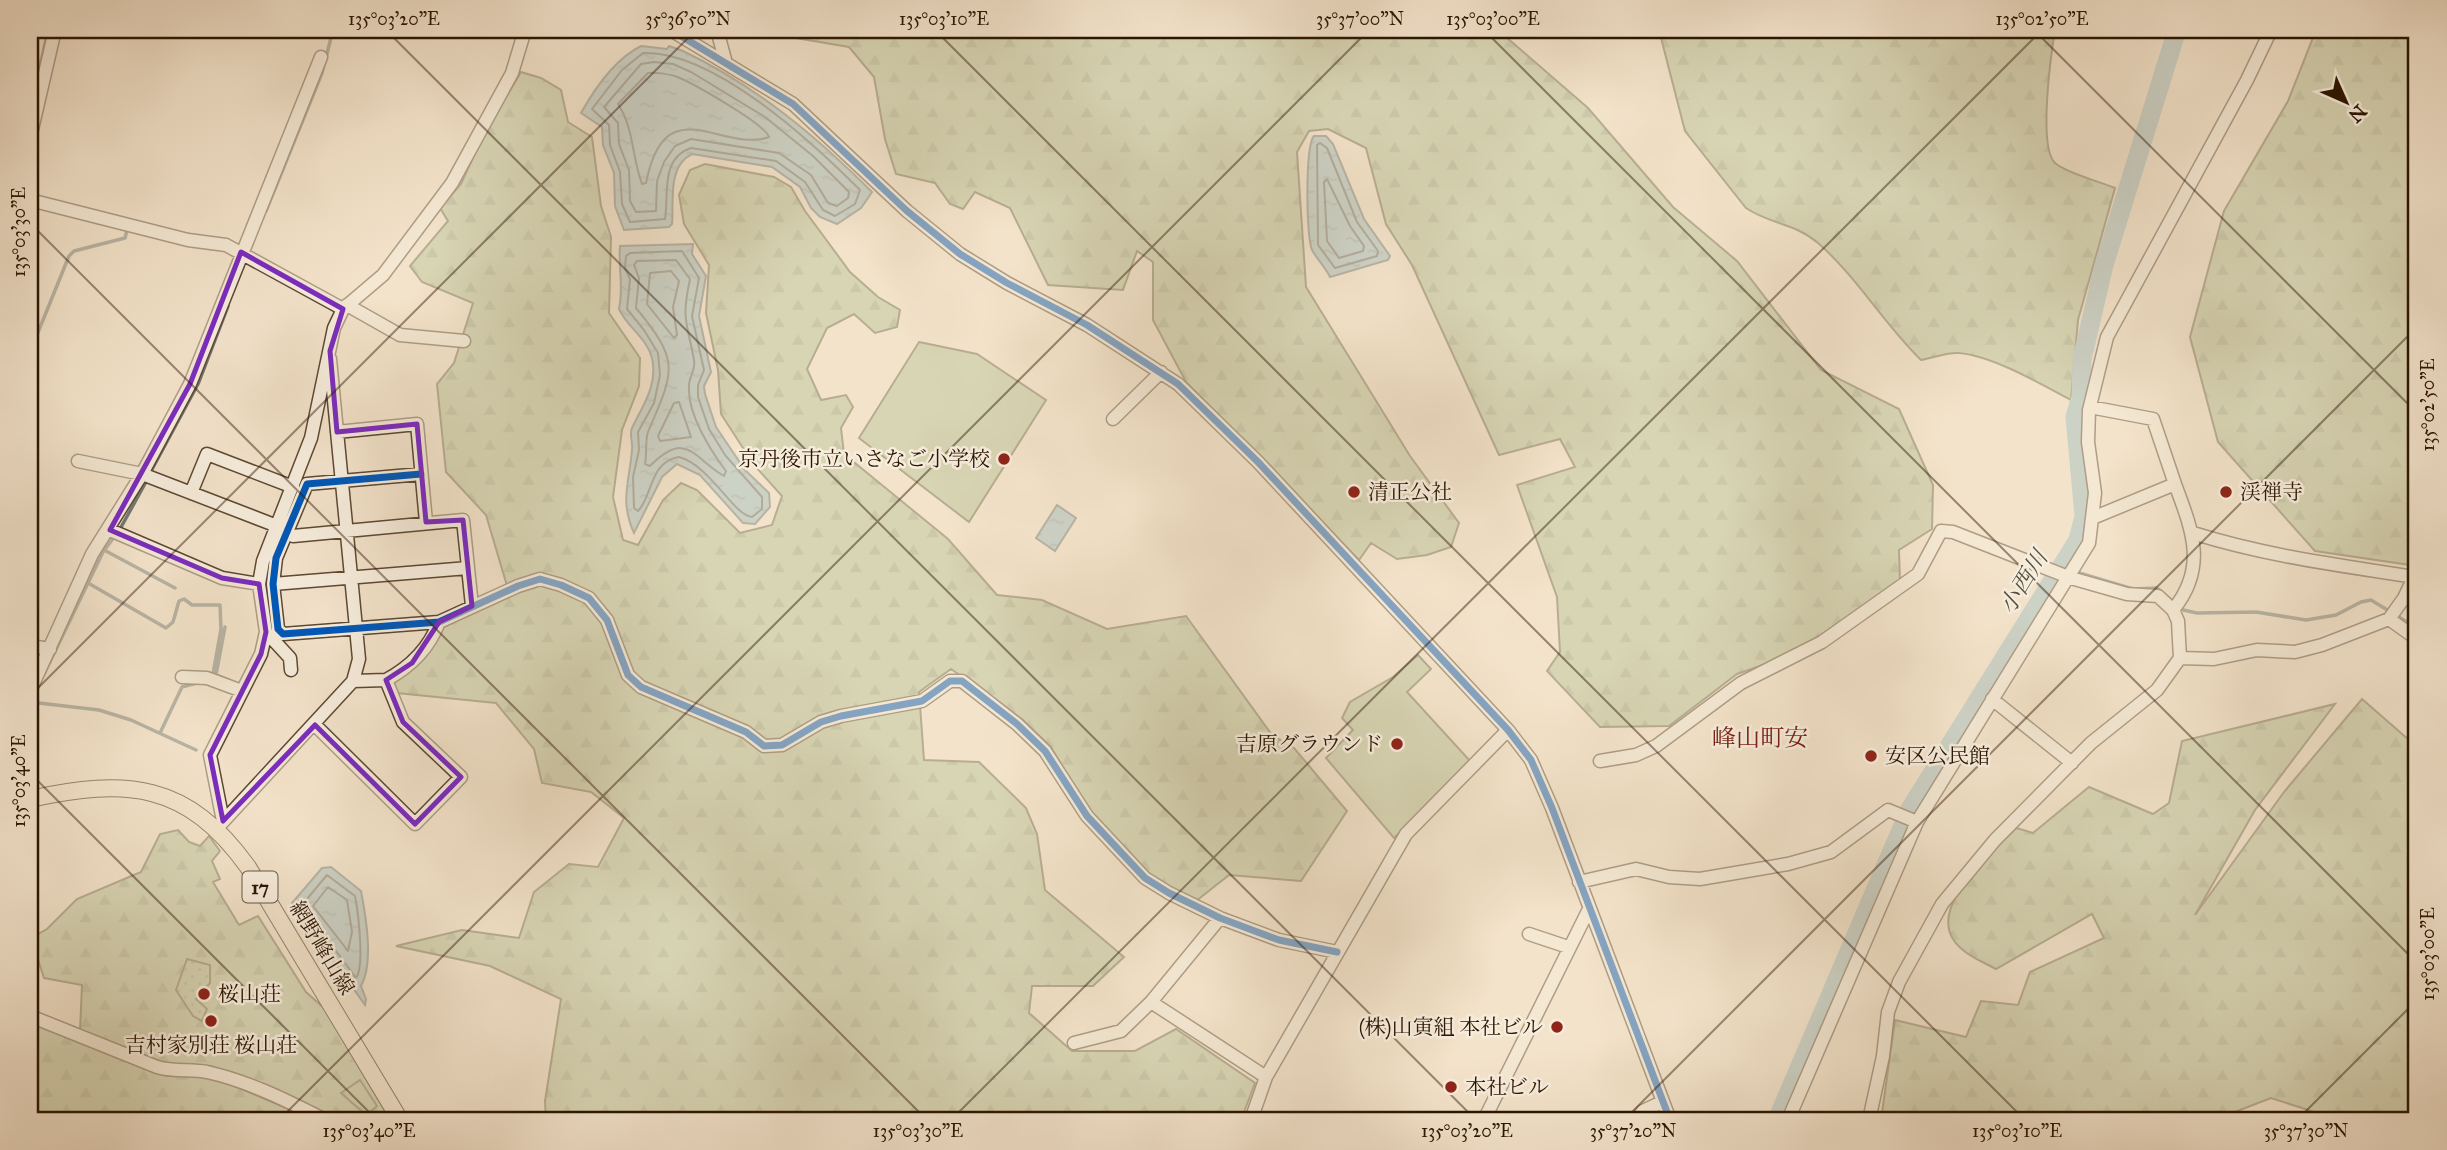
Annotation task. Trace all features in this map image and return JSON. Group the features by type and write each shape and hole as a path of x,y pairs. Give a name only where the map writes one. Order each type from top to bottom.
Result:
{"main road":[{"name":"網野峰山線","path":"30,799 91,787 120,788 166,796 220,825 400,1120"}],"street":[{"path":"30,138 55,30"},
{"path":"281,528 311,438 330,351 345,307 383,275 452,183 512,73 525,30"},
{"path":"671,30 766,85 819,125 907,211 960,254 1007,284 1087,325 1178,384 1258,462 1508,730 1531,760 1670,1120"},
{"path":"717,30 726,63"},
{"path":"1788,1120 1917,822 1992,699 2071,578 2089,543 2095,517 2095,493 2088,442 2090,407 2111,327 2223,125 2271,30"},
{"path":"30,691 92,554 110,530 190,384 241,252 293,133 321,57"},
{"path":"30,200 188,240 226,245 400,335 464,341"},
{"path":"220,825 353,681 359,659 330,351"},
{"path":"1113,419 1161,372"},
{"path":"2090,407 2153,419 2193,533 2194,562 2180,602 2173,610"},
{"path":"337,432 417,424 426,522"},
{"path":"191,493 207,454 293,487"},
{"path":"78,461 142,474 281,528 293,536 463,520 472,606"},
{"path":"220,825 210,755 261,654 266,632 263,561 281,528 307,484 421,474"},
{"path":"2095,517 2175,484"},
{"path":"110,530 222,579 266,584 352,580 468,568"},
{"path":"1600,761 1636,755 1656,746 1741,683 1822,642 1918,574 1941,531 1953,532 2071,578 2127,594 2158,596 2173,610 2180,635 2180,658 2157,690 2091,743 1995,840 1942,904 1899,982 1888,1012 1883,1056 1869,1120"},
{"path":"2180,658 2214,659 2257,650 2295,652 2389,620 2414,578 2381,575 2261,552 2193,533"},
{"path":"266,584 278,629 283,634 439,622 540,579 561,584 589,598 607,620 628,676 641,687 746,732 764,746 782,745 821,722 841,716 922,701 950,681 962,681 1017,724 1045,751 1087,816 1145,877 1168,894 1220,918 1279,940 1337,952"},
{"path":"2389,620 2417,639"},
{"path":"353,681 386,680 412,663 426,647 439,622"},
{"path":"266,632 290,658 292,670"},
{"path":"30,646 50,649"},
{"path":"182,677 207,677 242,691"},
{"path":"316,724 415,824 461,778 403,722 386,680"},
{"path":"1992,699 2072,763"},
{"path":"1251,1120 1266,1077 1406,834 1508,730"},
{"path":"1580,882 1636,869 1669,877 1735,874 1831,852 1888,810 1917,822"},
{"path":"1484,1120 1589,909"},
{"path":"1074,1043 1122,1031 1151,1002 1220,918"},
{"path":"1529,934 1569,947"},
{"path":"1151,1002 1266,1077"},
{"path":"30,1016 157,1067 225,1077 291,1103 325,1120"},
{"path":"1636,1120 1643,1111 1662,1102"}],"highlighted area":[{"path":"241,252 343,309 330,351 337,432 417,424 426,522 463,520 472,606 439,622 412,663 386,680 403,722 461,777 415,824 315,725 223,821 210,755 261,654 266,632 259,584 222,578 110,530 190,384"}],"green space":[{"path":"789,30 1498,30 1588,108 1673,207 1737,261 1821,370 1899,409 1933,485 1932,529 1899,550 1900,582 1789,656 1737,674 1669,726 1600,727 1547,671 1560,652 1557,597 1517,485 1575,467 1560,439 1499,455 1412,265 1386,224 1366,148 1328,129 1309,131 1297,152 1306,287 1410,456 1459,523 1451,547 1427,555 1397,559 1371,543 1359,560 1186,382 1153,320 1153,262 1137,251 1123,290 1048,285 1010,208 975,192 963,209 950,204 935,183 896,174 885,139 874,77 849,47 796,38"},
{"path":"1659,30 2055,30 2046,120 2050,154 2060,167 2115,188 2078,320 2071,400 2016,372 1972,355 1954,353 1921,360 1818,243 1800,231 1746,208 1685,131"},
{"path":"2316,30 2417,30 2417,566 2315,551 2218,442 2190,337 2224,211 2288,101"},
{"path":"521,72 541,78 561,90 568,122 592,137 601,206 611,237 609,313 640,358 639,386 622,430 613,497 623,540 638,545 663,500 681,483 697,490 740,533 772,525 782,496 754,465 721,414 718,370 706,313 709,265 684,224 679,195 690,170 705,164 774,177 791,187 805,211 850,272 878,297 900,310 897,327 875,333 854,314 827,328 807,369 821,400 846,395 853,407 841,428 844,454 948,539 997,595 1042,600 1107,629 1186,616 1272,735 1294,748 1347,811 1301,881 1229,875 1196,901 1148,875 1091,815 1051,747 1023,720 951,669 919,692 924,760 979,762 1026,808 1037,834 1045,890 1124,957 1093,986 1032,986 1029,1013 1072,1051 1135,1051 1176,1029 1255,1083 1241,1120 546,1120 545,1101 561,999 490,966 396,946 462,930 519,938 534,892 569,864 598,867 624,818 591,792 542,783 534,749 496,703 397,693 394,680 429,650 444,627 510,596 486,515 446,472 437,384 454,363 473,303 422,282 410,266 448,221 440,208 461,184 482,138"},
{"path":"919,342 977,354 1046,400 969,522 859,438"},
{"name":"吉原グラウンド","path":"1418,655 1431,669 1407,692 1471,762 1394,838 1326,758 1353,730 1342,718 1350,702 1393,677"},
{"path":"2362,699 2417,747 2417,1120 2339,1120 2271,1098 2214,1120 1881,1120 1895,1020 1966,1037 1981,1001 2018,1005 2030,972 2104,938 2092,914 1996,969 1963,950 1951,935 1948,919 1953,902 1963,885 2016,828 2033,833 2089,787 2153,814 2169,803 2182,741 2335,704 2255,810 2195,915 2284,792"},
{"path":"178,830 189,842 200,846 209,836 220,851 212,861 220,879 213,882 239,925 258,916 306,992 325,1009 385,1111 371,1120 333,1120 290,1097 211,1066 173,1066 80,1031 82,985 44,978 31,938 47,929 77,899 141,872 160,834"},
{"path":"187,959 210,965 210,983 196,999 207,1009 202,1021 193,1016 176,990"},
{"path":"30,1020 167,1076 203,1076 222,1081 315,1120 30,1120"},
{"path":"360,1080 377,1106 366,1115 341,1093"}],"water":[{"path":"641,46 667,49 669,46 683,51 735,80 784,113 872,192 861,208 837,224 820,217 811,208 800,187 772,167 692,154 684,160 675,176 672,224 669,227 624,230 615,206 614,173 603,145 602,127 581,113 606,75 623,58"},
{"path":"1314,136 1326,136 1333,144 1364,219 1390,256 1388,260 1330,277 1312,250 1307,192 1309,156"},
{"path":"693,244 692,254 706,276 699,316 711,372 704,386 705,394 716,427 745,470 769,493 770,507 755,524 743,523 700,475 677,464 662,477 634,533 626,500 632,449 631,433 651,386 653,368 646,344 619,309 620,246"},
{"path":"1057,505 1076,518 1055,551 1036,538"},
{"path":"331,867 361,891 368,940 367,965 361,986 366,999 365,1005 292,903 322,868"}],"waterway":[{"path":"30,112 48,30"},
{"path":"266,211 322,73 333,30"},
{"name":"小西川","path":"1777,1120 1910,809 2078,540 2084,516 2075,417 2081,397 2082,359 2104,265 2177,30"},
{"path":"30,352 69,256 74,251 125,238 127,230"},
{"path":"150,473 198,384 228,306"},
{"path":"44,674 103,552 120,529 147,480"},
{"path":"104,550 175,588"},
{"path":"2076,572 2133,589 2157,588 2183,610 2197,613 2256,612 2306,620 2336,615 2361,602 2371,600 2417,628"},
{"path":"88,583 166,628 173,622 179,601 184,599 192,605 220,605 221,629 213,674"},
{"path":"216,675 225,627"},
{"path":"214,674 229,680"},
{"path":"160,733 182,687 197,683"},
{"path":"30,702 99,710 131,720 196,750"}],"cycle path":[{"path":"671,30 793,104 907,211 960,254 1007,283 1087,325 1178,384 1258,462 1508,730 1531,760 1552,808 1670,1120"},
{"path":"421,474 307,484 276,558 273,584 278,629 283,634 439,622 518,586 540,579 589,598 607,620 628,675 641,687 746,732 764,746 782,745 821,722 841,716 922,701 950,681 962,681 1017,724 1045,751 1087,816 1145,878 1220,918 1279,940 1337,952"}],"place":[{"name":"京丹後市立いさなご小学校","path":"1004,459"},
{"name":"清正公社","path":"1354,492"},
{"name":"渓禅寺","path":"2226,492"},
{"name":"吉原グラウンド","path":"1397,744"},
{"name":"安区公民館","path":"1871,756"},
{"name":"桜山荘","path":"204,994"},
{"name":"吉村家別荘 桜山荘","path":"211,1021"},
{"name":"(株)山寅組 本社ビル","path":"1557,1027"},
{"name":"本社ビル","path":"1451,1087"}],"district":[{"name":"峰山町安","path":"1760,738"}]}
